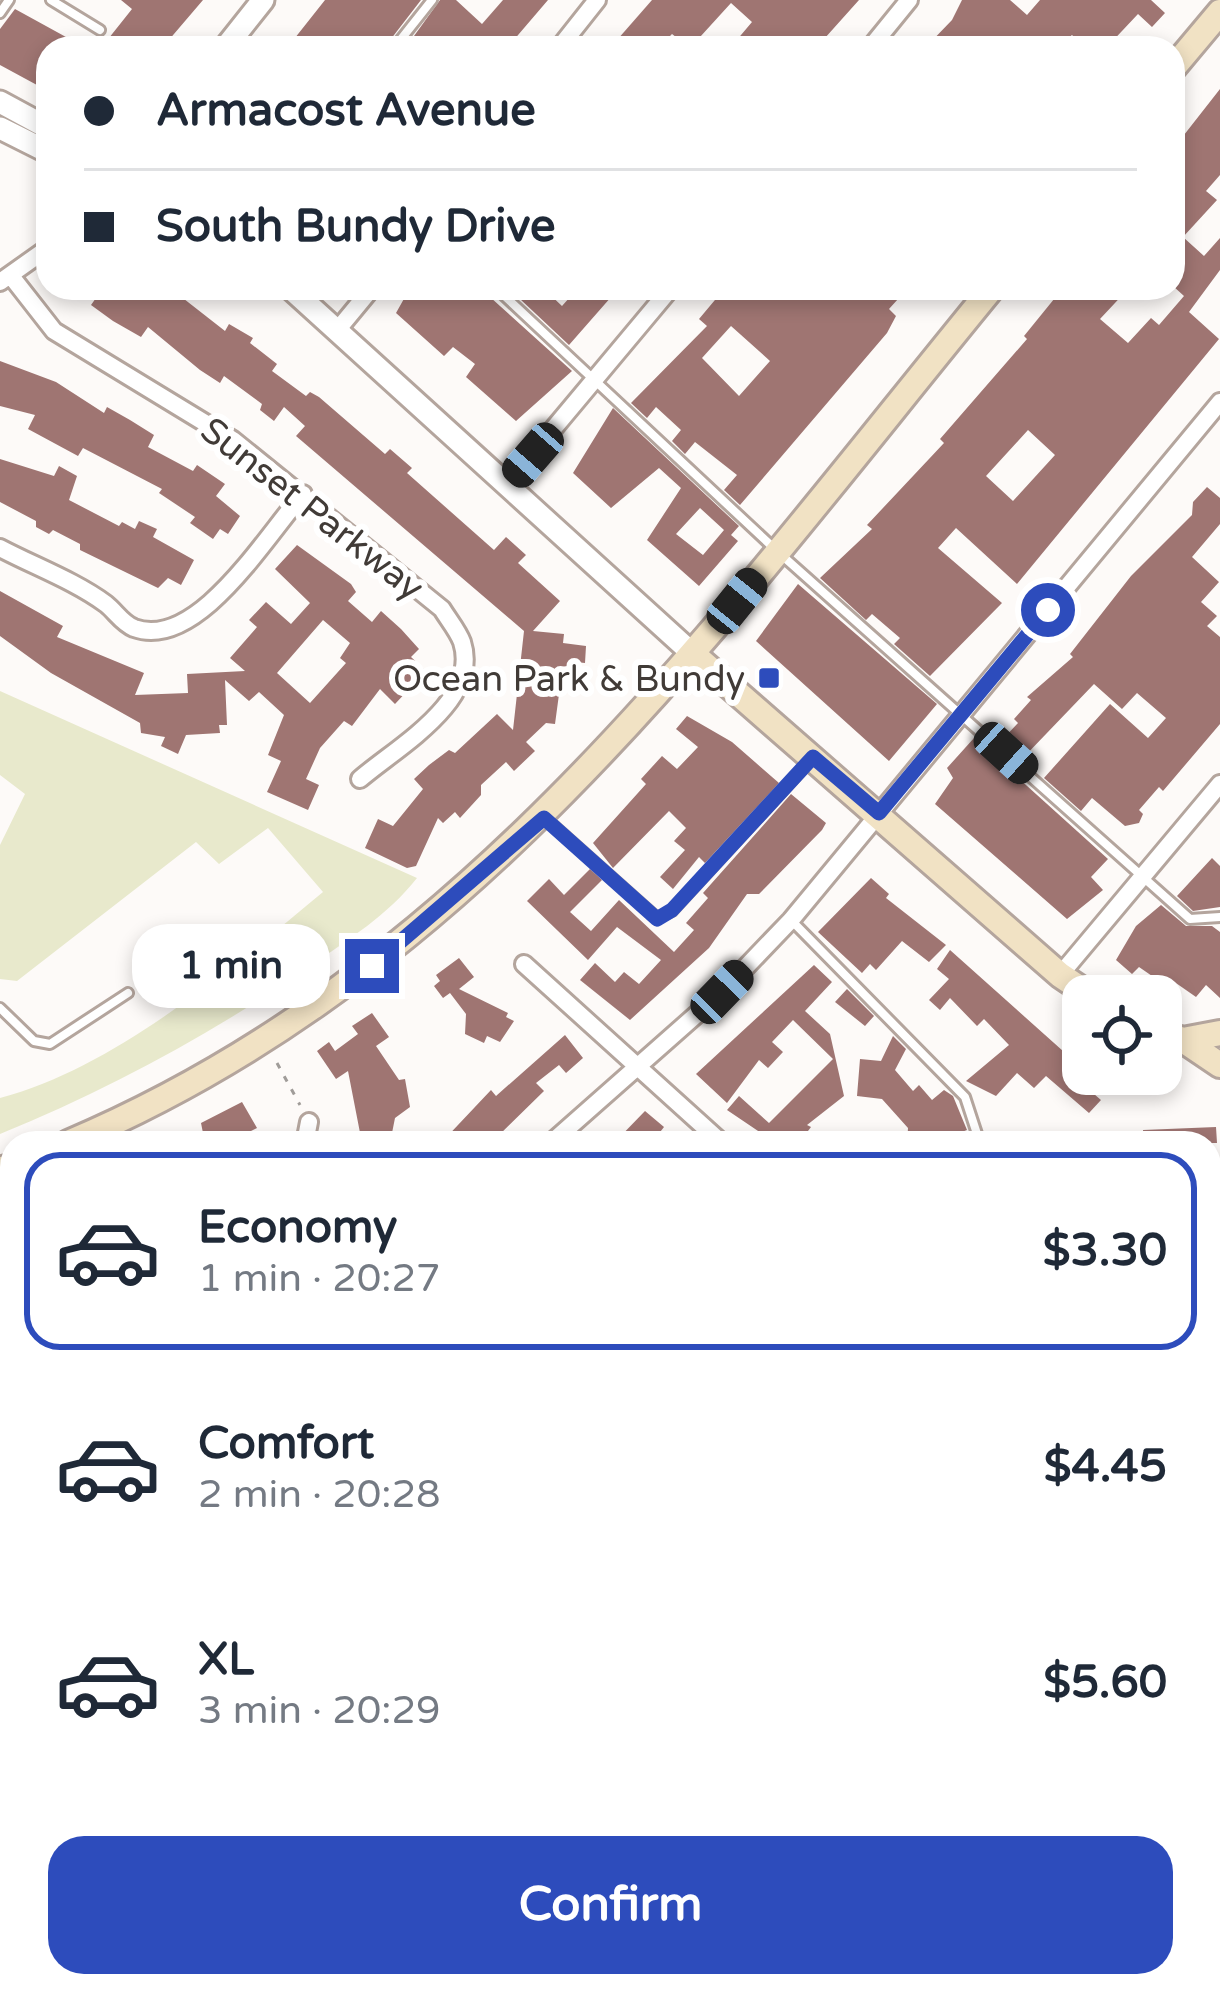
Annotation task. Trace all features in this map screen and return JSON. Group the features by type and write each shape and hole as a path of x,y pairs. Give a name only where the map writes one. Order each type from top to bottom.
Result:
{"main road":[{"path":"1185,54 1220,12"},
{"path":"92,1131 197,1078 337,991 407,940 544,818 694,656 982,300"},
{"path":"694,656 1060,975"},
{"path":"1182,1035 1220,1033"},
{"path":"1182,1042 1219,1063"}],"street":[{"path":"235,36 263,0"},
{"path":"568,36 597,0"},
{"path":"880,36 909,0"},
{"path":"0,102 36,122"},
{"path":"0,128 36,146"},
{"path":"6,279 36,257"},
{"name":"Sunset Parkway","path":"6,279 54,331 153,387 303,494 442,609 463,643 463,681 441,711 360,779"},
{"path":"305,300 694,656"},
{"path":"339,328 362,300"},
{"path":"508,483 661,300"},
{"path":"565,1131 791,920 1220,402"},
{"path":"0,548 106,604 129,626 159,634 185,626 212,605 303,494"},
{"path":"1060,975 1220,784"},
{"path":"524,964 708,1131"},
{"path":"307,1131 309,1122"}],"lane":[{"path":"0,14 10,0"},
{"path":"52,0 100,30"},
{"path":"404,36 432,0"},
{"path":"509,300 777,550 1190,919 1220,917"},
{"path":"544,818 657,919 672,910 813,757"},
{"path":"791,920 965,1097 976,1131"},
{"path":"0,1008 34,1041 50,1044 128,993"}],"path":[{"path":"277,1063 309,1122"}],"green space":[{"path":"0,691 417,878 367,926 236,1015 121,1079 0,1131 0,1098 44,1083 129,1039 211,982 323,892 268,828 219,864 196,842 17,981 0,979 0,845 25,794 0,775"}],"building":[{"path":"121,0 203,0 172,36 111,36 132,9"},
{"path":"325,0 421,0 393,36 296,36"},
{"path":"440,0 456,0 482,24 503,0 548,0 517,36 414,36"},
{"path":"652,0 859,0 827,36 740,36 752,22 731,3 701,36 620,36"},
{"path":"962,0 1010,0 1027,15 1040,0 1151,0 1165,13 1152,27 1138,14 1117,36 937,36"},
{"path":"15,9 64,36 36,36 36,84 0,65 0,29"},
{"path":"1220,89 1220,175 1206,191 1217,200 1185,235 1185,134"},
{"path":"1220,238 1220,270 1189,312 1219,339 1017,584 956,528 938,548 1002,603 930,676 894,644 900,638 872,614 866,620 820,578 872,529 867,525 944,443 940,439 1027,339 1024,336 1053,300 1118,300 1100,319 1128,343 1151,318 1159,325 1185,300 1185,239 1204,256","holes":["1028,430 1055,455 1013,501 986,476"]},
{"path":"95,300 185,300 225,331 229,324 253,338 250,343 277,364 272,371 306,396 310,392 319,397 385,454 390,449 412,468 407,473 494,550 506,537 526,555 518,563 560,601 533,631 564,634 563,643 586,646 585,663 575,662 574,673 562,672 555,724 546,723 526,742 535,751 514,771 506,762 481,785 481,795 460,818 455,812 443,823 438,818 416,866 407,868 365,848 378,819 393,826 423,789 414,779 449,750 455,753 497,714 513,730 524,631 296,436 305,426 284,407 274,421 260,410 262,404 224,376 220,383 200,370 148,327 141,337 91,305"},
{"path":"403,300 493,300 572,371 516,421 466,377 475,364 453,347 444,356 396,313"},
{"path":"521,300 556,300 562,306 567,300 608,300 569,345"},
{"path":"715,300 897,300 889,309 896,316 887,333 740,505 724,490 737,475 695,442 685,454 672,441 681,430 656,407 647,418 631,403 707,326 699,319","holes":["731,326 770,361 739,396 702,358"]},
{"path":"0,361 56,382 104,413 107,407 154,435 148,447 193,471 197,465 225,484 216,496 240,516 228,534 220,529 213,539 190,523 195,517 159,493 162,489 83,448 78,456 28,429 35,415 0,406"},
{"path":"613,408 739,526 731,535 738,541 699,586 647,540 681,488 659,468 611,508 573,473","holes":["700,508 724,530 703,555 676,534"]},
{"path":"0,459 54,476 59,466 77,476 69,500 119,526 122,522 135,529 139,521 157,529 153,537 194,560 181,585 168,578 158,588 80,550 80,544 53,530 49,534 36,527 36,521 0,502"},
{"path":"1207,487 1220,498 1220,524 1192,557 1219,582 1201,602 1217,616 1207,626 1220,637 1220,724 1163,791 1159,787 1139,810 1143,814 1139,823 1125,826 1092,798 1081,811 1044,778 1110,704 1148,738 1166,718 1137,693 1122,709 1094,684 1022,759 1002,740 1018,723 1014,719 1031,700 1027,697 1073,657 1070,654 1131,576 1192,515 1193,502"},
{"path":"297,545 351,584 356,592 348,601 372,622 381,611 401,629 419,649 411,657 426,671 395,704 380,689 352,726 344,721 320,748 306,779 319,785 308,810 267,792 281,761 268,755 284,715 259,692 249,701 225,680 227,725 219,725 220,733 186,735 178,754 161,746 165,737 141,733 140,723 51,673 0,636 0,591 63,626 57,637 144,673 135,695 188,693 187,674 245,671 230,658 257,627 249,620 266,602 291,624 310,603 275,569","holes":["323,620 350,643 340,658 346,663 310,703 277,673"]},
{"path":"798,584 937,704 889,761 756,641"},
{"path":"687,716 732,742 779,783 705,863 699,857 673,889 660,877 685,850 674,841 686,828 669,811 613,868 593,843 646,784 641,779 662,756 677,769 698,747 676,729"},
{"path":"974,738 1108,859 1091,877 1103,890 1067,919 935,804 953,778 947,768"},
{"path":"791,794 826,823 822,830 759,894 747,894 709,948 630,1020 580,980 595,963 615,982 624,972 639,984 661,960 617,927 588,960 527,901 549,879 564,895 590,869 602,880 570,912 591,931 619,900 674,952 694,930 686,923 708,898 703,893"},
{"path":"1212,858 1220,866 1220,907 1193,911 1177,896"},
{"path":"871,878 889,894 886,898 946,945 929,962 902,941 876,970 870,964 862,973 818,932"},
{"path":"1161,905 1186,926 1212,926 1220,932 1220,998 1206,985 1196,997 1182,987 1182,975 1151,975 1139,967 1132,974 1116,960 1136,926"},
{"path":"950,950 1062,1050 1062,1090 1046,1076 1034,1088 1017,1073 996,1096 966,1081 1009,1045 984,1019 977,1026 950,998 940,1010 929,1000 949,979 937,969"},
{"path":"459,958 474,977 459,989 508,1013 506,1017 514,1021 500,1042 487,1036 484,1043 465,1034 466,1014 450,993 443,998 434,986 440,981 436,975"},
{"path":"814,965 832,982 805,1011 830,1034 844,1096 807,1125 811,1127 808,1131 758,1131 727,1110 739,1096 769,1123 833,1059 793,1020 772,1042 783,1052 768,1068 759,1060 727,1103 696,1074"},
{"path":"847,989 874,1016 865,1026 835,1002"},
{"path":"372,1013 389,1037 376,1046 399,1080 405,1079 410,1107 395,1118 392,1131 360,1131 348,1071 336,1079 317,1051 329,1042 335,1051 358,1034 352,1026"},
{"path":"565,1035 583,1058 566,1073 559,1065 536,1083 544,1091 503,1131 452,1131 491,1090 496,1096"},
{"path":"893,1036 906,1049 895,1070 913,1091 919,1085 932,1100 944,1090 953,1096 967,1130 908,1131 882,1099 857,1096 860,1059 881,1061"},
{"path":"1068,1095 1095,1095 1101,1100 1089,1113"},
{"path":"242,1102 257,1128 203,1131 201,1123"},
{"path":"645,1111 664,1127 661,1131 626,1131"},
{"path":"1216,1127 1216,1131 1143,1131"}],"place":[{"name":"Ocean Park & Bundy","path":"769,678"}],"route":[{"path":"372,966 544,818 657,919 672,910 813,757 879,813 1048,610"}]}
